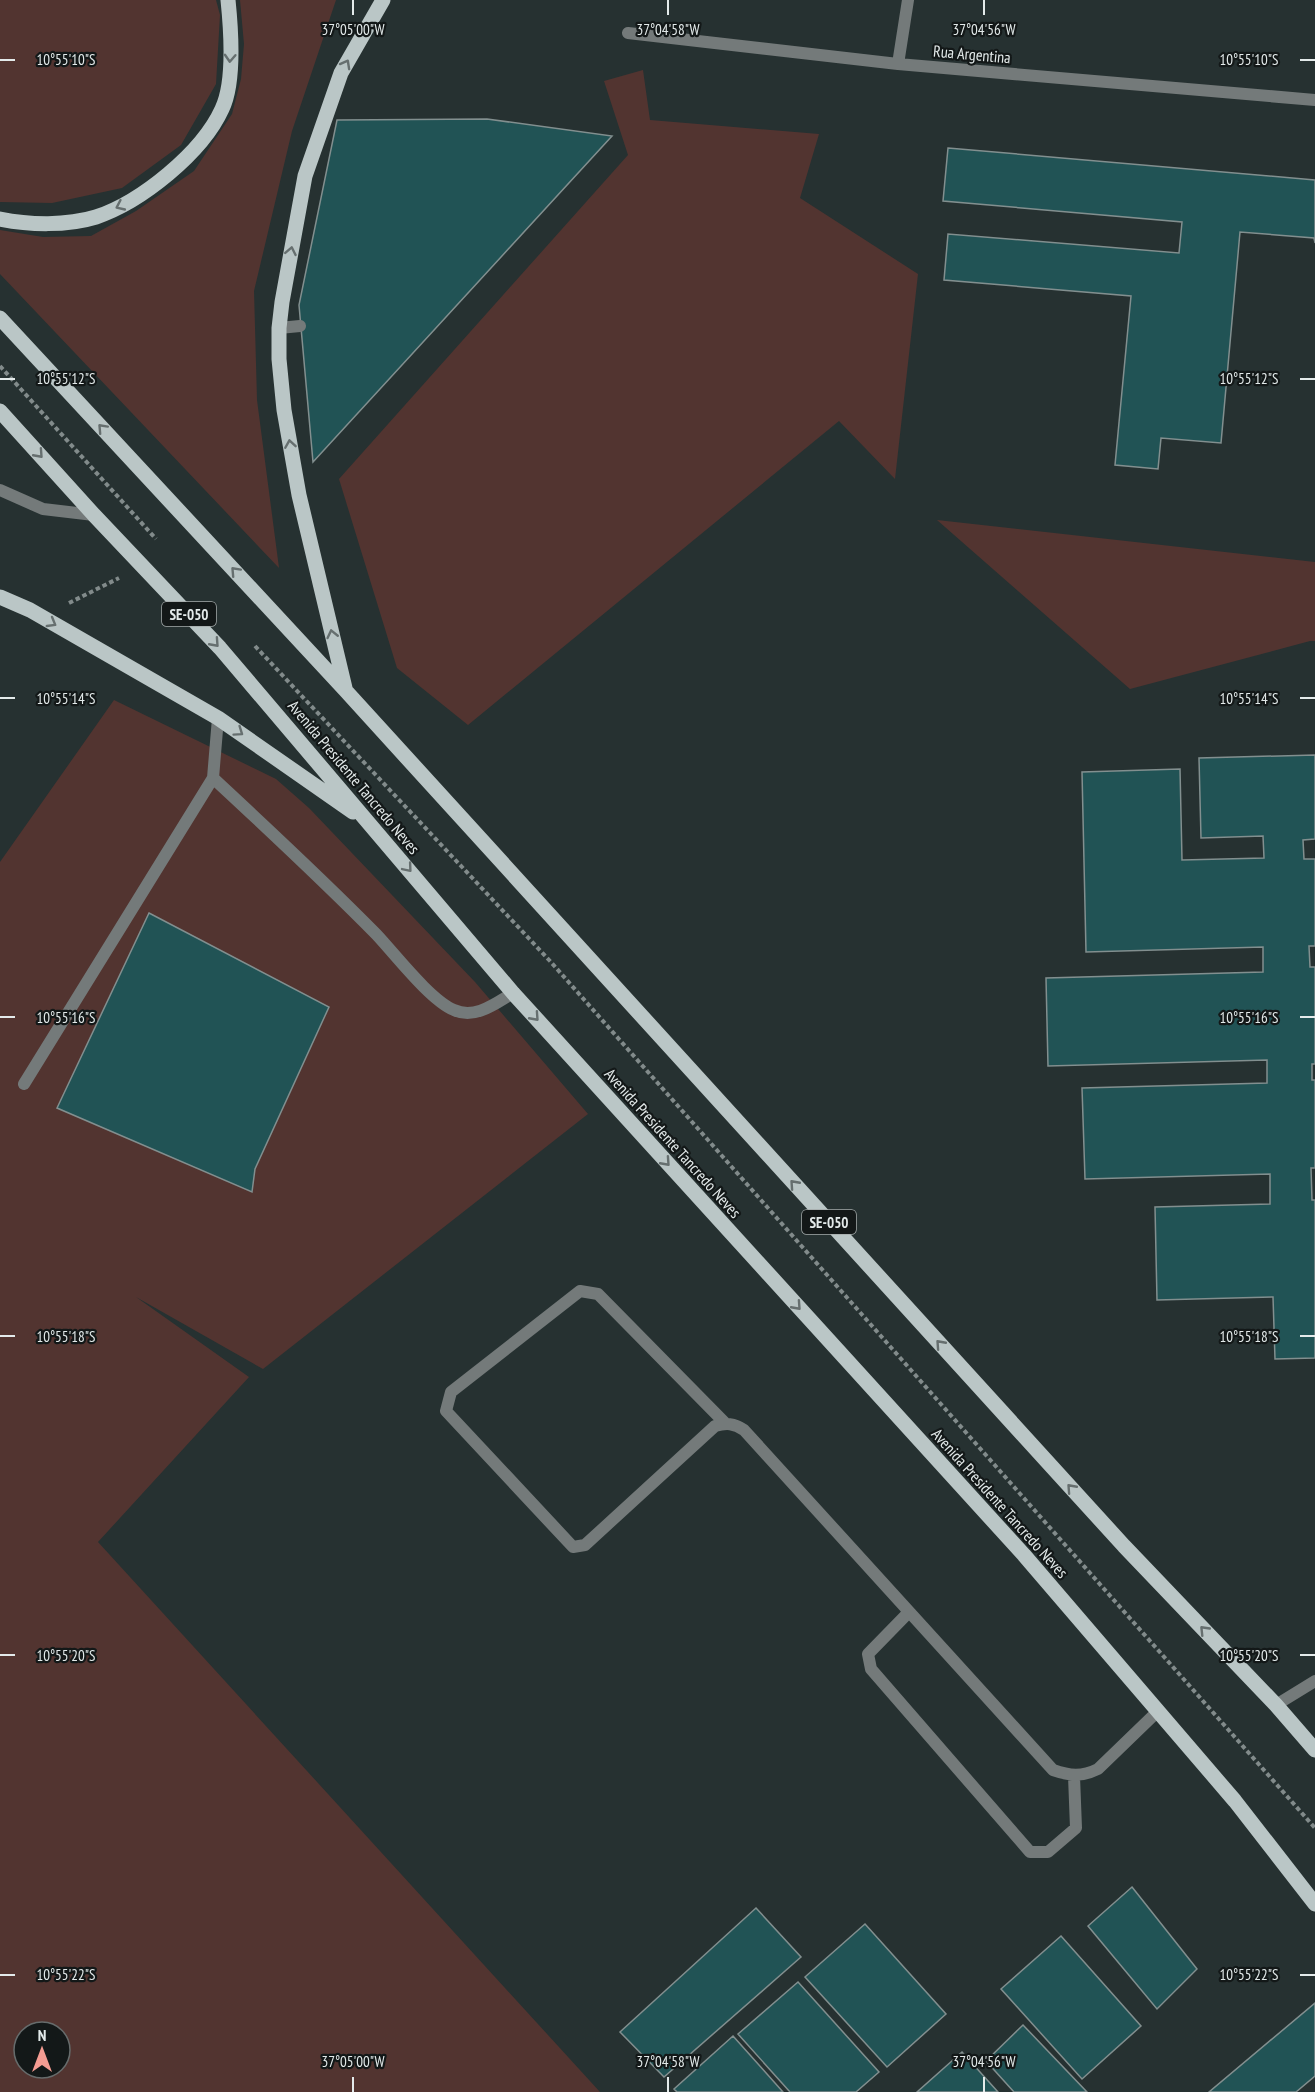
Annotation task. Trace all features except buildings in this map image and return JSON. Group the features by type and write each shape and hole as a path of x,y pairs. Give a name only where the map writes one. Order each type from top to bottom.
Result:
{"main road":[{"path":"0,219 52,224 95,217 134,200 172,172 207,135 223,108 229,82 231,31 228,0"},
{"path":"346,691 299,495 284,410 279,359 279,328 305,176 341,73 383,0"},
{"name":"SE-050","path":"0,318 346,691 1080,1497 1276,1705 1315,1750"},
{"name":"Avenida Presidente Tancredo Neves","path":"0,411 94,515 144,565 220,648 513,993 1024,1555 1234,1801 1315,1904"},
{"path":"0,597 30,610 218,718 371,824"}],"street":[{"path":"898,64 908,0"},
{"name":"Rua Argentina","path":"628,33 898,64 1315,100"},
{"path":"279,328 300,326"},
{"path":"0,490 43,509 94,515"},
{"path":"24,1084 213,778 218,718"},
{"path":"213,778 375,933 430,993 454,1010 476,1012 489,1008 513,993"},
{"path":"725,1423 598,1294 580,1291 451,1392 446,1411 573,1547 585,1545 715,1426 725,1423 736,1424 744,1430 1053,1770 1074,1776 1088,1774 1098,1769 1158,1711"},
{"path":"909,1612 868,1654 871,1669 1030,1852 1048,1852 1076,1828 1074,1776"},
{"path":"1276,1705 1315,1681"}],"path":[{"path":"0,366 165,549 144,565 70,603 60,599"},
{"path":"255,646 558,970 1315,1828"}],"shaded area":[{"path":"0,0 216,0 220,15 216,84 181,145 122,188 52,203 0,202"},
{"path":"240,0 336,0 292,131 254,291 257,400 279,568 0,274 0,230 43,237 91,236 136,211 194,171 232,114 241,79 244,44"},
{"path":"643,70 650,120 819,134 800,198 918,274 895,479 839,421 468,725 397,668 339,479 628,155 604,81"},
{"path":"937,520 1315,562 1315,641 1130,689"},
{"path":"114,700 276,779 309,808 475,982 588,1114 263,1369 136,1297 249,1377 98,1542 600,2092 0,2092 0,862","holes":["149,913 329,1008 255,1169 252,1192 57,1108"]}]}
